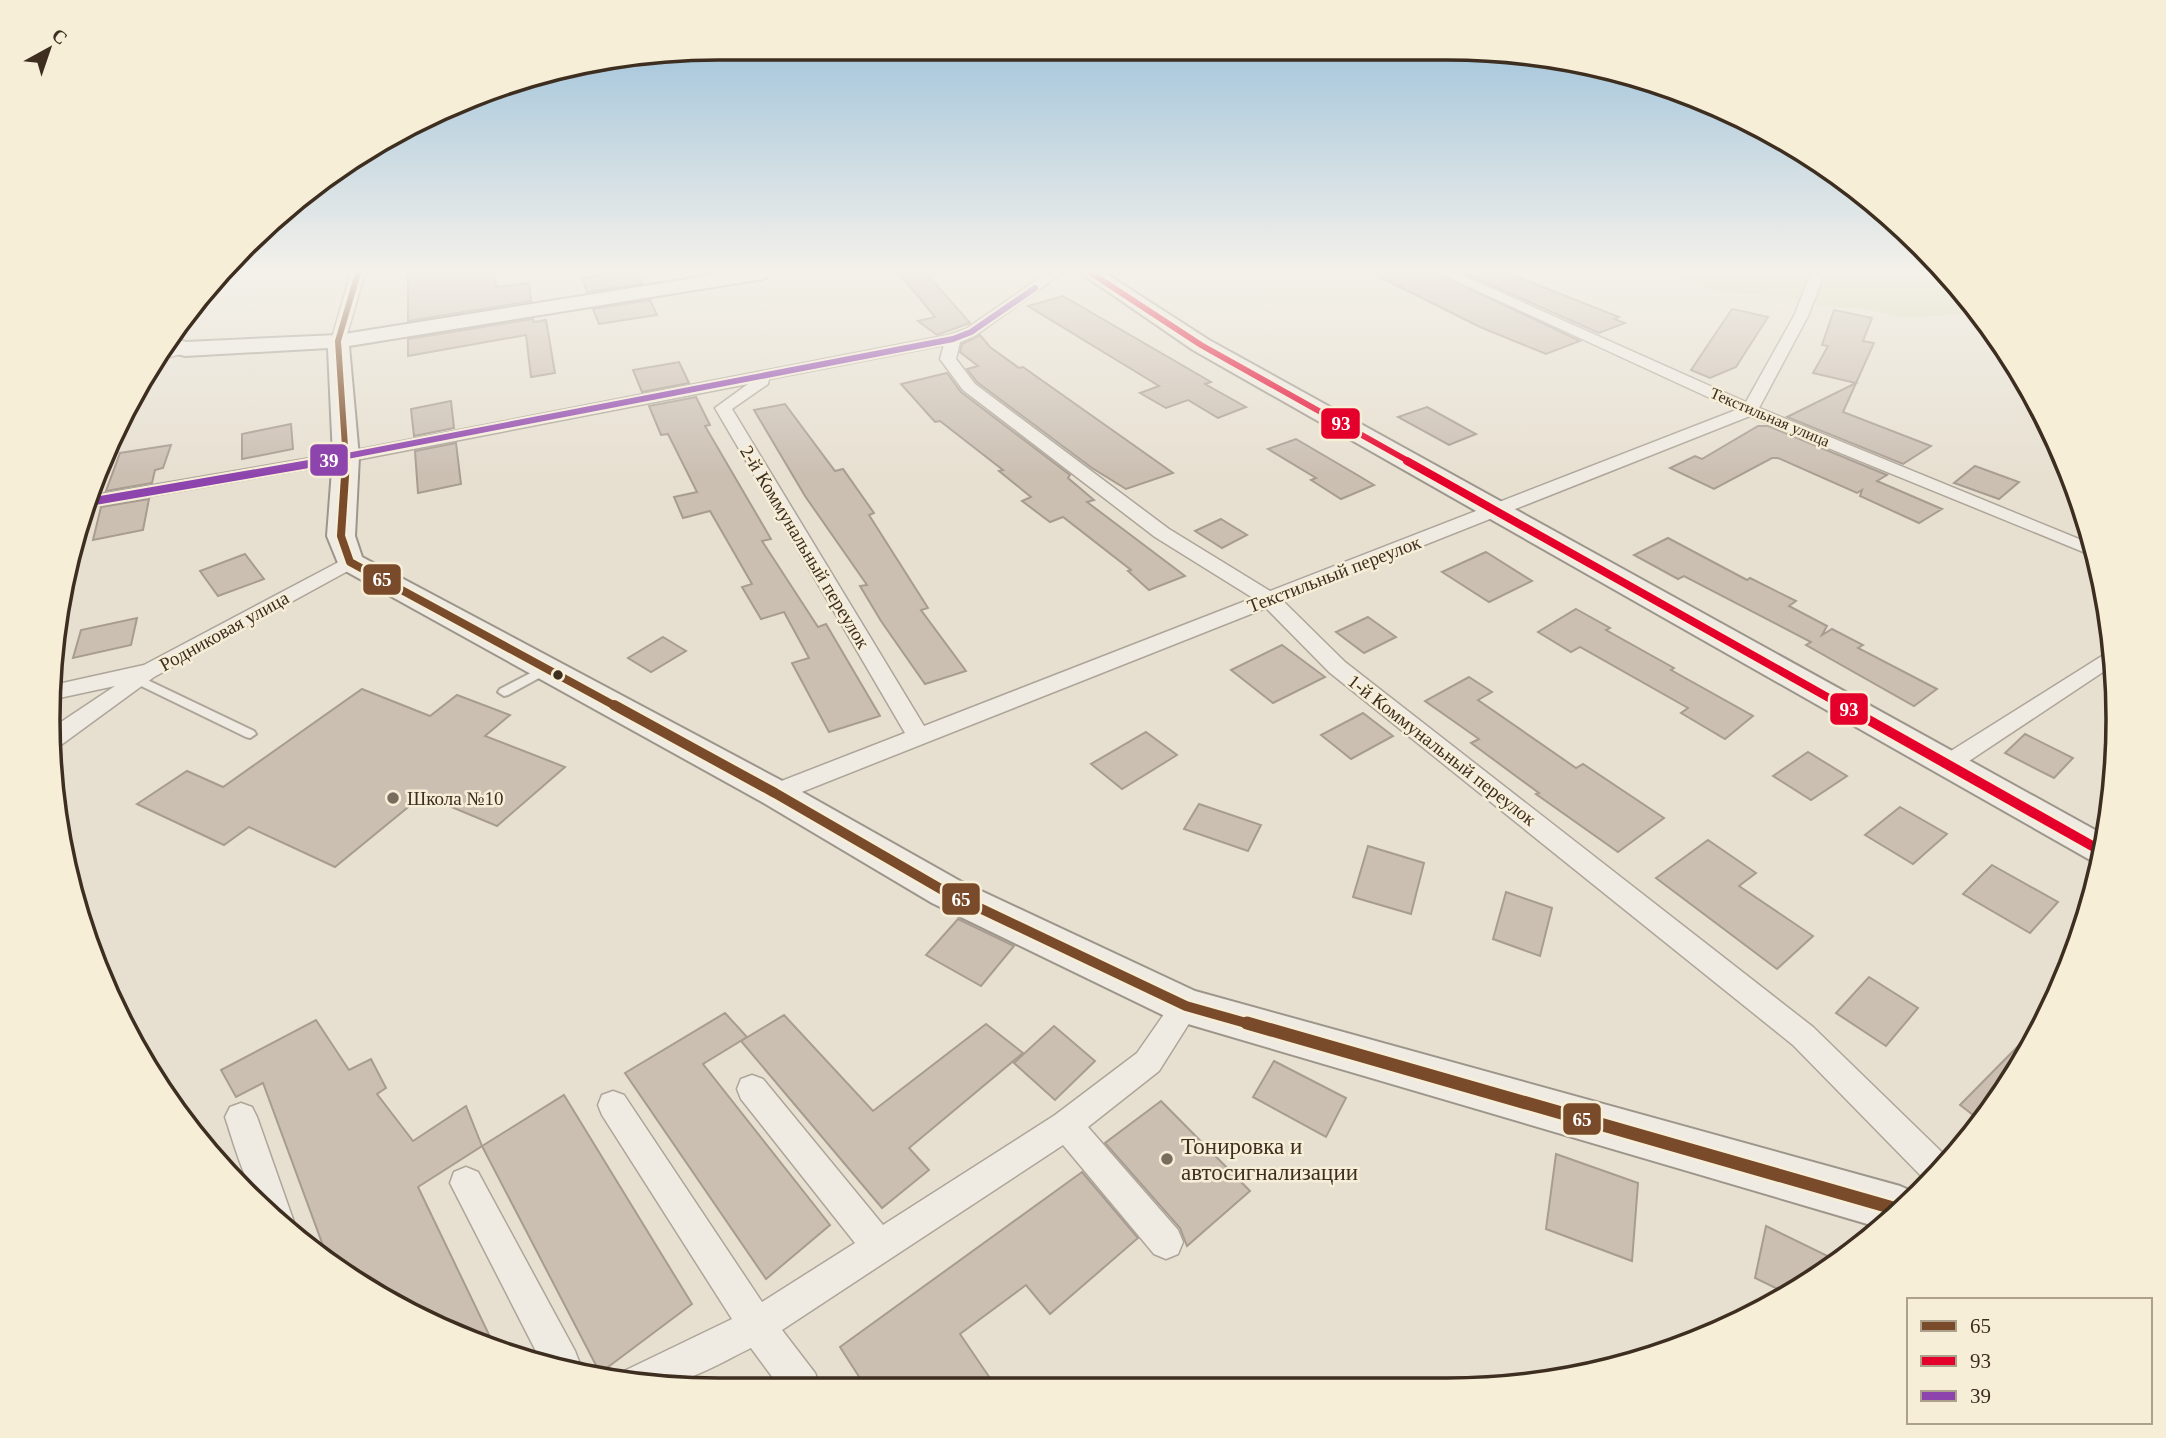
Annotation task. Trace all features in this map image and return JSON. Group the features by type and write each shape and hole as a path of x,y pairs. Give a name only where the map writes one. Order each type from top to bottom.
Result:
{"street":[{"path":"176,346 344,340"},
{"path":"97,501 346,457 948,340"},
{"name":"1-й Коммунальный переулок","path":"953,340 948,359 969,387 1162,533 1269,599 1337,667 1803,1036 1932,1165"},
{"path":"1193,340 2094,847"},
{"name":"Текстильная улица","path":"1594,340 1750,410 2084,548"},
{"path":"1750,410 1788,340"},
{"path":"338,341 346,457 341,536 350,562 775,793 947,892 1186,1006 1890,1207"},
{"name":"2-й Коммунальный переулок","path":"771,376 723,408 918,735"},
{"name":"Текстильный переулок","path":"775,793 1750,410"},
{"name":"Родниковая улица","path":"61,691 145,676 350,562"},
{"path":"1946,765 2104,662"},
{"path":"60,734 145,676"},
{"path":"655,1375 757,1326 1066,1125 1148,1062 1186,1006"},
{"path":"752,1088 880,1247"},
{"path":"613,1105 757,1326 796,1378"},
{"path":"241,1117 270,1201"},
{"path":"1066,1125 1166,1242"},
{"path":"466,1182 559,1359"}],"lane":[{"path":"504,692 546,669"},
{"path":"145,676 250,734"}],"building":[{"path":"408,340 497,340 408,356"},
{"path":"527,340 549,340 555,373 531,377"},
{"path":"970,340 984,340 1019,368 1023,367 1173,473 1126,489 1092,468 977,382 967,369 978,366 960,352 962,344"},
{"path":"1084,340 1139,340 1211,382 1205,384 1246,407 1218,418 1188,400 1166,408 1140,393 1159,386"},
{"path":"1512,340 1580,341 1546,354"},
{"path":"1711,340 1753,340 1736,367 1710,378 1691,370"},
{"path":"1824,340 1863,340 1874,343 1843,412 1931,446 1903,464 1787,417 1856,383 1813,373 1828,346 1822,345"},
{"path":"679,362 689,383 642,392 633,370"},
{"path":"947,373 961,392 1070,475 1068,478 1094,500 1087,502 1185,576 1149,590 1128,571 1131,570 1063,517 1050,522 1022,501 1031,497 999,471 1003,470 940,421 935,422 901,384"},
{"path":"696,397 710,425 705,426 771,539 762,541 818,627 826,624 880,716 829,732 792,663 809,658 784,612 761,619 742,587 752,584 710,511 683,518 674,497 697,492 668,434 661,435 649,406"},
{"path":"451,401 454,428 414,436 411,409"},
{"path":"785,404 835,471 843,469 874,513 869,515 928,608 921,610 966,671 925,684 881,621 860,586 867,585 805,496 754,410"},
{"path":"1427,407 1476,434 1449,445 1398,417"},
{"path":"291,424 293,449 242,459 242,434"},
{"path":"1758,426 1768,426 1887,475 1877,481 1942,509 1919,523 1860,496 1862,490 1857,493 1778,458 1772,458 1714,489 1670,468 1695,456 1702,459"},
{"path":"1296,439 1374,485 1341,499 1311,480 1316,478 1268,449"},
{"path":"456,443 461,484 418,493 415,451"},
{"path":"171,445 163,468 155,470 152,483 106,491 120,453"},
{"path":"1975,466 2019,482 1999,499 1954,483"},
{"path":"149,499 143,530 93,540 101,507"},
{"path":"1221,519 1247,535 1222,548 1195,531"},
{"path":"1668,538 1747,580 1750,578 1796,601 1789,606 1827,626 1822,635 1832,629 1863,645 1858,648 1937,689 1914,706 1806,645 1811,642 1684,576 1678,579 1634,555"},
{"path":"1486,552 1532,581 1489,602 1442,572"},
{"path":"245,554 264,579 218,596 200,571"},
{"path":"1576,609 1610,628 1606,630 1674,668 1671,670 1753,716 1725,739 1681,713 1688,708 1580,647 1571,652 1538,632"},
{"path":"1368,617 1396,637 1364,653 1336,632"},
{"path":"137,618 131,645 73,658 81,630"},
{"path":"663,637 686,651 651,672 628,658"},
{"path":"1282,645 1325,677 1273,703 1231,670"},
{"path":"1469,677 1492,692 1478,700 1576,768 1583,764 1664,818 1618,852 1536,794 1539,793 1471,743 1479,739 1425,701"},
{"path":"362,689 430,716 457,695 510,715 485,736 565,767 497,826 423,795 335,867 249,827 224,845 137,804 187,771 223,787"},
{"path":"1363,713 1393,736 1351,759 1321,735"},
{"path":"1146,732 1177,755 1122,789 1091,764"},
{"path":"2025,734 2073,758 2054,778 2005,753"},
{"path":"1808,752 1847,776 1811,800 1773,776"},
{"path":"1199,804 1261,825 1248,851 1184,829"},
{"path":"1900,807 1947,834 1913,864 1865,835"},
{"path":"1708,840 1756,873 1739,886 1813,936 1777,969 1656,878"},
{"path":"1368,846 1424,863 1411,914 1353,897"},
{"path":"1992,865 2058,902 2030,933 1963,894"},
{"path":"1506,892 1552,908 1540,956 1493,939"},
{"path":"958,919 1014,946 981,986 926,955"},
{"path":"1869,977 1918,1008 1886,1046 1836,1013"},
{"path":"725,1013 747,1037 703,1064 830,1225 766,1279 625,1073"},
{"path":"784,1015 873,1111 986,1024 1023,1053 909,1148 929,1170 882,1208 741,1041"},
{"path":"316,1020 349,1070 371,1059 386,1088 377,1094 413,1141 466,1106 482,1146 418,1187 490,1337 389,1290 323,1246 263,1083 236,1097 221,1070"},
{"path":"1054,1026 1095,1061 1055,1100 1014,1063"},
{"path":"2021,1043 1973,1115 1960,1105"},
{"path":"1274,1061 1346,1098 1326,1137 1253,1097"},
{"path":"564,1095 692,1304 606,1369 597,1367 482,1146"},
{"path":"1161,1101 1250,1191 1187,1246 1180,1228 1105,1143"},
{"path":"1556,1154 1638,1183 1632,1261 1546,1229"},
{"path":"1082,1172 1138,1238 1050,1314 1026,1285 960,1334 990,1378 860,1378 840,1347"},
{"path":"1766,1226 1828,1256 1778,1289 1755,1278"}],"transit line":[{"name":"65","path":"338,340 346,457 341,536 350,562 775,793 946,892 1186,1006 1890,1207"},
{"name":"39","path":"97,501 346,457 947,340"},
{"name":"93","path":"1194,340 2094,847"}],"place":[{"name":"Школа №10","path":"393,798"},
{"name":"Тонировка и автосигнализации","path":"1167,1159"}]}
